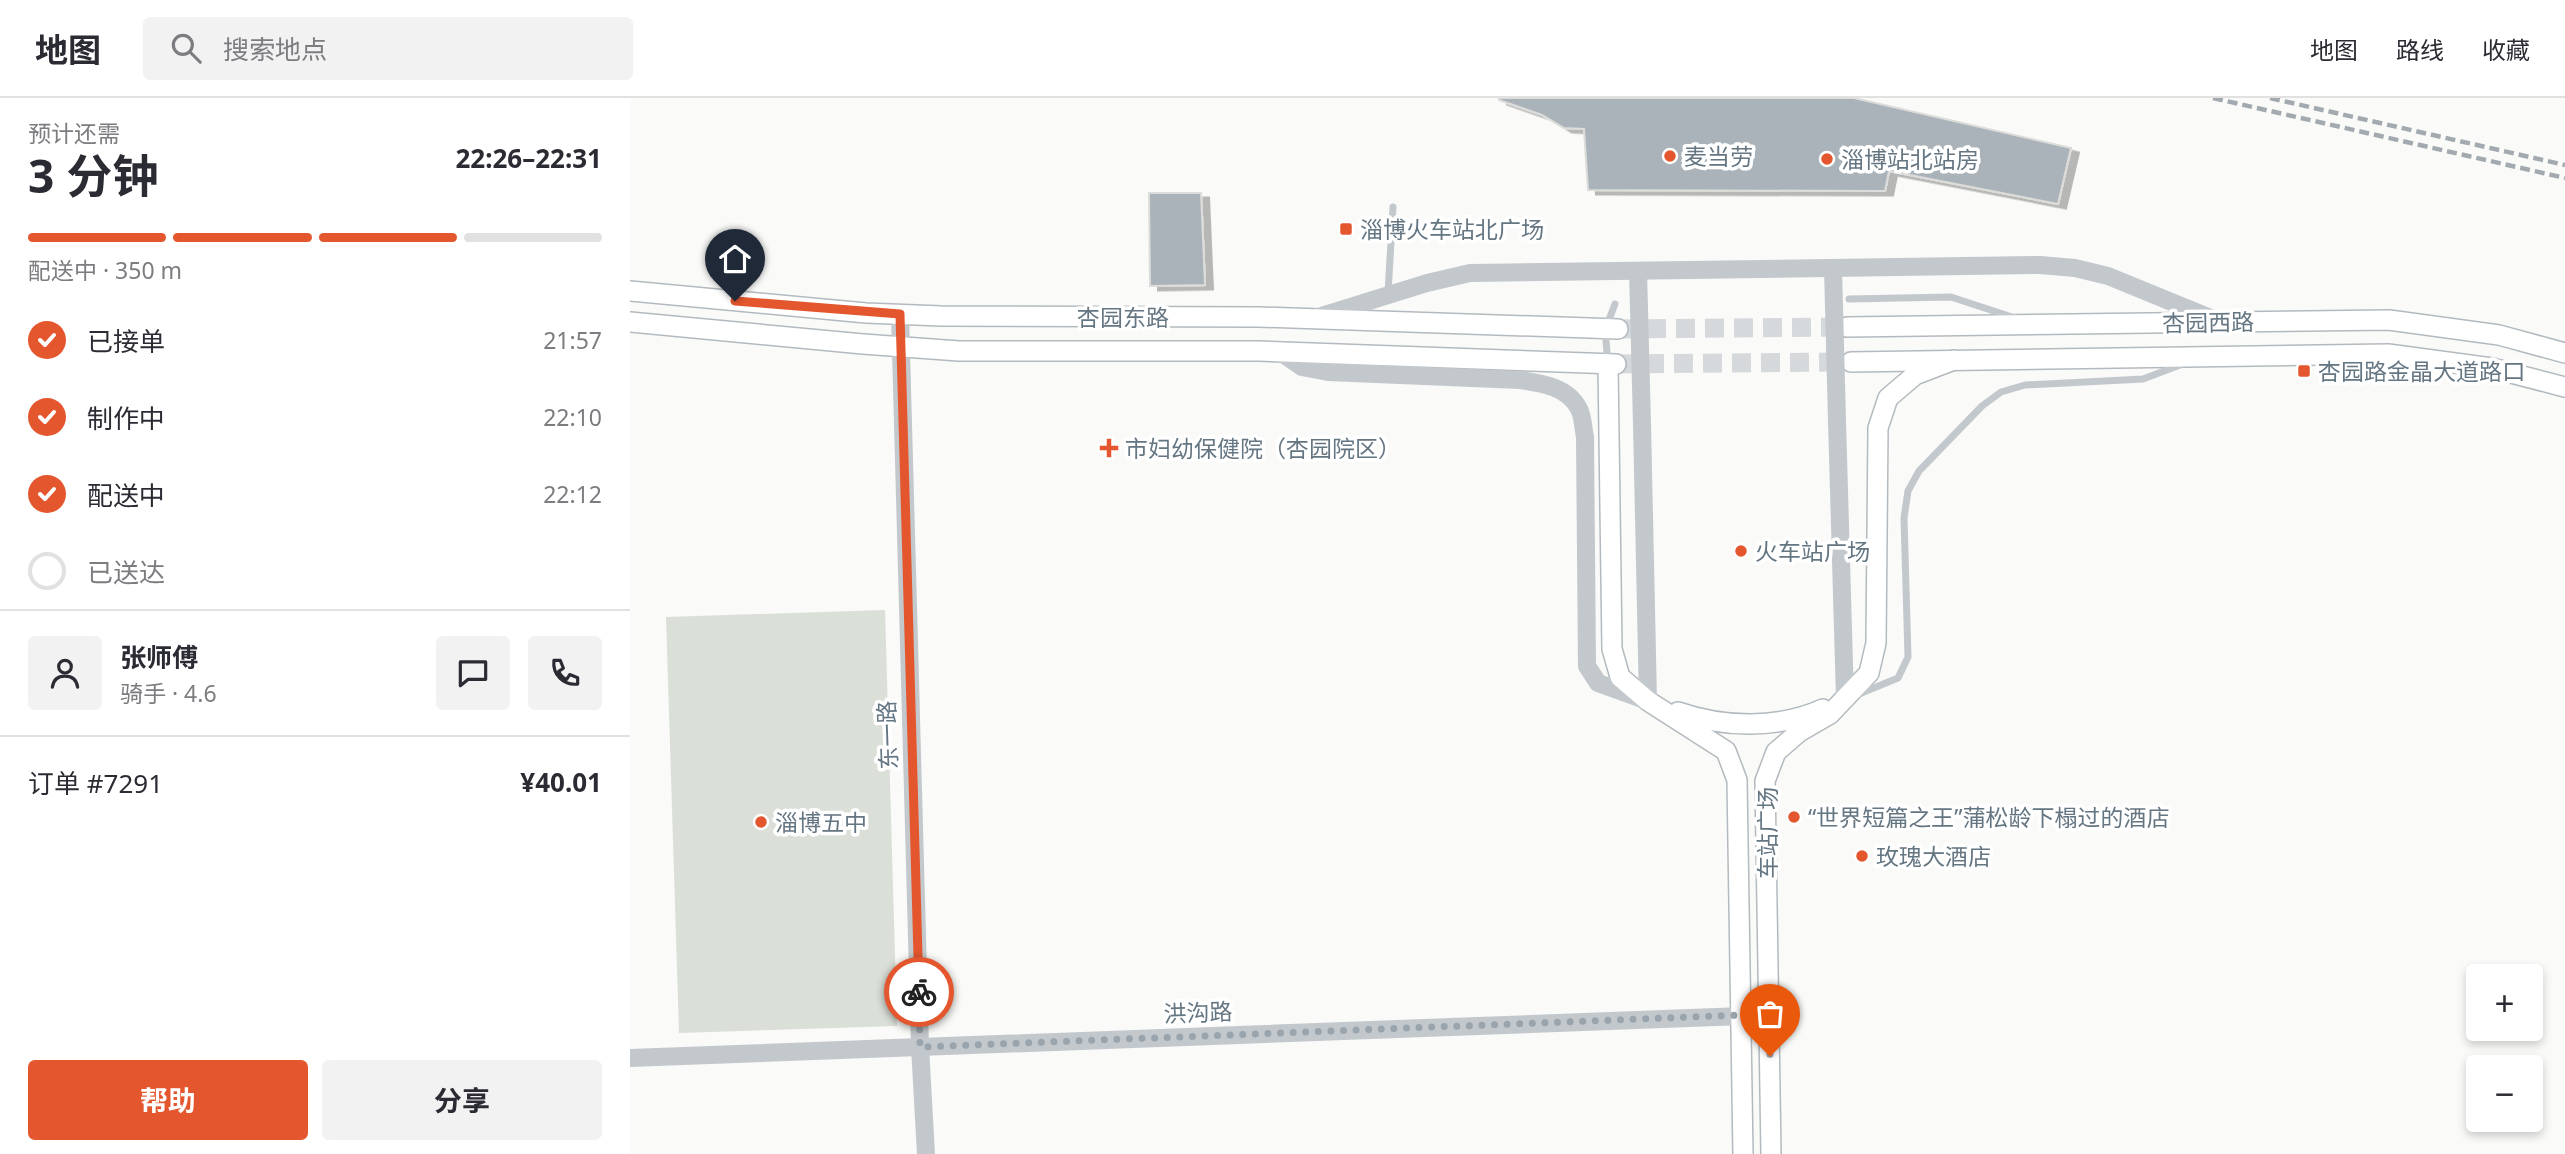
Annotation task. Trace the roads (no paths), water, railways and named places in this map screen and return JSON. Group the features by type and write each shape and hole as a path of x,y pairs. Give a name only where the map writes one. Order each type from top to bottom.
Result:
{"main road":[{"name":"杏园东路","path":"630,291 960,317 1314,318 1611,330"},
{"name":"杏园西路","path":"1847,327 2389,320 2499,335 2565,353"},
{"name":"杏园东路","path":"630,323 959,351 1279,351 1612,364"},
{"name":"杏园西路","path":"1851,362 2388,354 2492,368 2565,387"},
{"name":"车站广场","path":"1772,1154 1765,780 1776,752 1799,732 1830,714 1869,673 1876,643 1878,428 1888,398 1915,375 1954,360"},
{"name":"车站广场","path":"1612,364 1612,649 1620,677 1648,701 1726,751 1737,780 1743,1154"},
{"path":"1648,701 1712,722 1745,725 1813,713 1845,699"}],"street":[{"path":"1314,318 1427,283 1470,274 2040,265 2075,268 2108,276 2218,321"},
{"path":"1833,268 1845,699"},
{"path":"1279,351 1302,367 1328,372 1520,380 1547,384 1567,394 1580,410 1585,437 1587,666 1598,683 1648,701 1638,271"},
{"name":"东一路","path":"900,314 920,1047 926,1154"},
{"name":"洪沟路","path":"630,1058 1769,1014"}],"lane":[{"path":"1388,295 1393,207"},
{"path":"1849,299 1951,297 2032,324"},
{"path":"1612,364 1611,330 1615,304"},
{"path":"1845,699 1898,678 1908,657 1904,518 1908,491 1919,471 1982,406 2001,392 2025,384 2143,379 2203,356"}],"tunnel":[{"path":"1618,329 1847,327"},
{"path":"1616,364 1851,362"}],"railway":[{"path":"2213,98 2565,178"},
{"path":"2270,98 2565,165"}],"place":[{"name":"麦当劳","path":"1670,156"},
{"name":"淄博站北站房","path":"1827,159"},
{"name":"淄博火车站北广场","path":"1346,229"},
{"name":"杏园路金晶大道路口","path":"2304,371"},
{"name":"市妇幼保健院（杏园院区）","path":"1109,448"},
{"name":"火车站广场","path":"1741,551"},
{"name":"“世界短篇之王”蒲松龄下榻过的酒店","path":"1794,817"},
{"name":"淄博五中","path":"761,822"},
{"name":"玫瑰大酒店","path":"1862,856"}]}
